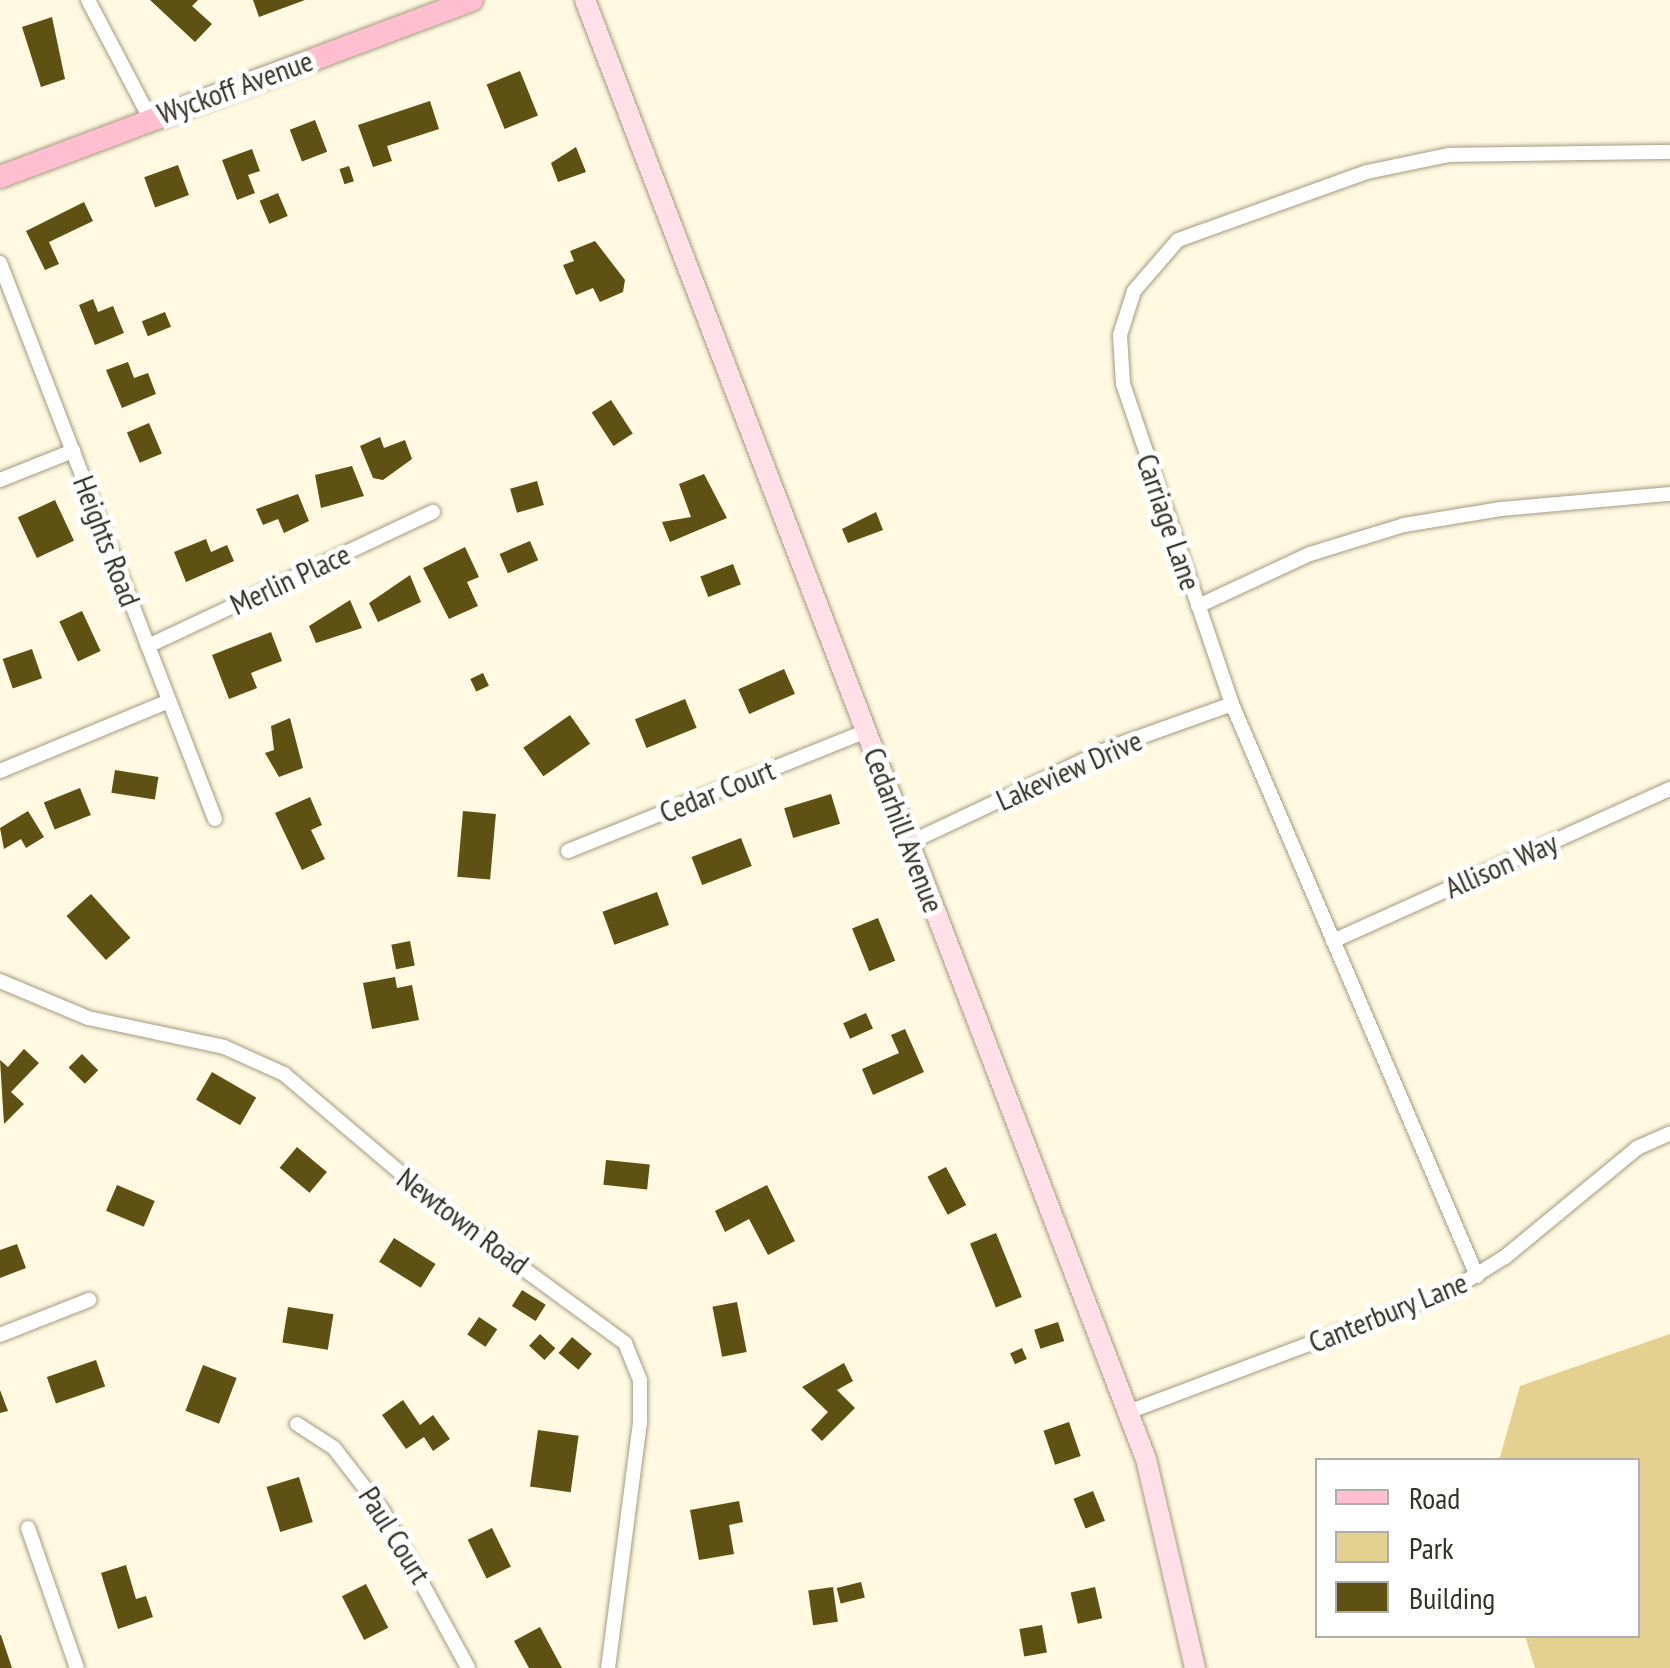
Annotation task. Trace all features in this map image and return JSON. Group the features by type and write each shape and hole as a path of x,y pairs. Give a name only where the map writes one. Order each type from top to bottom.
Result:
{"main road":[{"name":"Wyckoff Avenue","path":"0,177 472,0"}],"street":[{"path":"88,0 150,118"},
{"name":"Cedarhill Avenue","path":"585,0 1128,1412 1168,1530 1195,1668"},
{"name":"Carriage Lane","path":"1477,1276 1232,704 1119,361 1125,312 1160,255 1207,226 1404,162 1495,153 1670,152"},
{"name":"Heights Road","path":"0,262 215,819"},
{"path":"0,480 72,451"},
{"path":"1198,606 1322,550 1459,514 1670,494"},
{"name":"Merlin Place","path":"148,646 433,512"},
{"path":"0,770 169,701"},
{"name":"Lakeview Drive","path":"909,843 1098,752 1232,704"},
{"name":"Cedar Court","path":"568,851 866,731"},
{"name":"Allison Way","path":"1333,941 1670,789"},
{"name":"Newtown Road","path":"2,986 88,1018 224,1048 284,1074 450,1215 624,1343 640,1380 640,1422 608,1668"},
{"name":"Canterbury Lane","path":"1128,1412 1477,1276 1637,1148 1670,1133"},
{"path":"0,1335 89,1300"},
{"name":"Paul Court","path":"297,1424 334,1448 382,1510 468,1668"},
{"path":"28,1528 77,1668"}],"green space":[{"path":"1670,1334 1670,1668 1535,1668 1526,1638 1640,1638 1640,1458 1497,1458 1520,1386"}],"building":[{"path":"150,0 198,0 192,6 212,24 195,42"},
{"path":"253,0 305,0 259,17"},
{"path":"52,17 65,79 41,87 22,27"},
{"path":"520,71 538,116 505,129 487,84"},
{"path":"430,101 439,129 387,146 392,161 373,167 358,125"},
{"path":"315,120 327,152 302,161 290,130"},
{"path":"576,147 586,172 558,182 551,163"},
{"path":"252,149 260,171 248,175 255,193 237,200 222,160"},
{"path":"178,165 189,195 155,207 144,177"},
{"path":"349,166 354,181 344,184 339,169"},
{"path":"278,193 288,216 269,224 260,201"},
{"path":"84,202 93,221 49,242 59,264 45,270 26,231"},
{"path":"595,241 625,280 623,292 600,302 593,288 576,295 563,265 574,261 570,251"},
{"path":"93,299 98,312 113,306 124,333 95,345 79,305"},
{"path":"165,312 171,327 148,336 142,321"},
{"path":"128,362 134,378 148,373 156,394 122,408 106,370"},
{"path":"611,400 633,434 613,446 592,413"},
{"path":"149,423 162,453 140,463 127,432"},
{"path":"380,437 384,448 405,440 412,459 383,480 373,478 360,446"},
{"path":"352,466 364,496 321,508 315,475"},
{"path":"704,474 727,518 670,542 662,522 691,517 679,484"},
{"path":"537,481 544,505 517,513 510,489"},
{"path":"298,494 309,521 284,533 278,519 263,525 256,509"},
{"path":"55,500 74,541 37,558 18,517"},
{"path":"876,512 883,530 848,543 842,529"},
{"path":"206,539 211,552 227,545 234,561 186,582 174,552"},
{"path":"530,541 538,560 508,573 500,554"},
{"path":"465,547 479,577 467,582 478,606 449,619 423,568"},
{"path":"733,564 741,585 708,597 700,577"},
{"path":"410,575 421,602 378,622 369,603"},
{"path":"350,600 362,628 316,643 309,626"},
{"path":"82,611 101,651 78,661 59,622"},
{"path":"271,632 282,661 251,673 257,688 229,699 212,655"},
{"path":"32,649 42,678 13,688 3,659"},
{"path":"784,669 795,694 749,714 738,689"},
{"path":"483,673 489,686 476,692 470,679"},
{"path":"685,699 697,728 647,748 635,719"},
{"path":"570,715 590,744 543,776 523,748"},
{"path":"290,718 303,768 279,777 265,753 274,750 271,726"},
{"path":"115,770 158,777 155,800 111,793"},
{"path":"80,788 91,815 55,829 44,803"},
{"path":"831,794 840,824 793,838 784,808"},
{"path":"310,797 322,825 311,830 325,859 302,870 275,813"},
{"path":"28,811 44,837 26,848 21,839 4,849 0,828"},
{"path":"463,811 496,814 490,880 457,877"},
{"path":"741,838 752,866 702,885 692,857"},
{"path":"657,892 669,925 614,945 602,912"},
{"path":"91,894 130,938 106,960 66,916"},
{"path":"878,918 895,961 869,971 852,928"},
{"path":"410,941 415,966 396,969 391,945"},
{"path":"395,977 397,988 412,985 419,1020 372,1029 363,983"},
{"path":"866,1013 873,1029 850,1039 843,1023"},
{"path":"905,1029 924,1072 873,1095 862,1069 899,1053 891,1035"},
{"path":"24,1049 39,1063 11,1092 24,1104 4,1124 0,1060 8,1067"},
{"path":"82,1054 98,1070 85,1084 69,1067"},
{"path":"212,1072 256,1098 240,1125 196,1100"},
{"path":"297,1147 327,1172 310,1193 280,1168"},
{"path":"606,1160 650,1165 647,1189 603,1185"},
{"path":"946,1167 966,1205 948,1215 927,1177"},
{"path":"117,1185 155,1201 144,1227 106,1211"},
{"path":"767,1185 795,1241 768,1255 749,1219 725,1232 715,1211"},
{"path":"996,1233 1022,1297 996,1307 970,1243"},
{"path":"394,1238 436,1264 421,1288 379,1262"},
{"path":"17,1244 26,1268 0,1278 0,1250"},
{"path":"522,1290 546,1305 536,1321 512,1306"},
{"path":"737,1302 747,1352 722,1357 712,1307"},
{"path":"288,1307 333,1314 328,1350 282,1343"},
{"path":"479,1317 497,1329 485,1347 467,1334"},
{"path":"1058,1322 1064,1341 1040,1349 1034,1330"},
{"path":"540,1334 555,1348 544,1360 529,1346"},
{"path":"572,1337 592,1354 578,1370 559,1353"},
{"path":"1022,1348 1027,1359 1015,1364 1010,1353"},
{"path":"96,1360 105,1386 56,1403 47,1377"},
{"path":"844,1363 853,1381 837,1390 855,1408 822,1441 811,1430 828,1412 802,1387"},
{"path":"203,1365 237,1378 219,1424 185,1411"},
{"path":"0,1390 8,1411 0,1413"},
{"path":"403,1400 420,1425 433,1415 450,1439 433,1451 424,1437 406,1449 382,1415"},
{"path":"1069,1422 1081,1456 1055,1465 1043,1431"},
{"path":"538,1430 579,1436 571,1492 530,1486"},
{"path":"299,1477 313,1522 280,1532 266,1487"},
{"path":"1093,1491 1105,1521 1086,1529 1074,1499"},
{"path":"739,1501 743,1522 729,1525 734,1554 699,1560 690,1510"},
{"path":"492,1528 511,1567 487,1578 468,1540"},
{"path":"126,1565 136,1599 146,1596 153,1617 118,1629 101,1573"},
{"path":"861,1582 865,1598 841,1604 837,1588"},
{"path":"366,1584 388,1628 364,1640 342,1596"},
{"path":"833,1587 838,1622 813,1625 808,1590"},
{"path":"1095,1587 1102,1618 1078,1624 1071,1593"},
{"path":"1042,1625 1047,1653 1024,1657 1019,1629"},
{"path":"540,1627 562,1668 529,1668 514,1641"},
{"path":"1,1635 12,1668 0,1668"}]}
